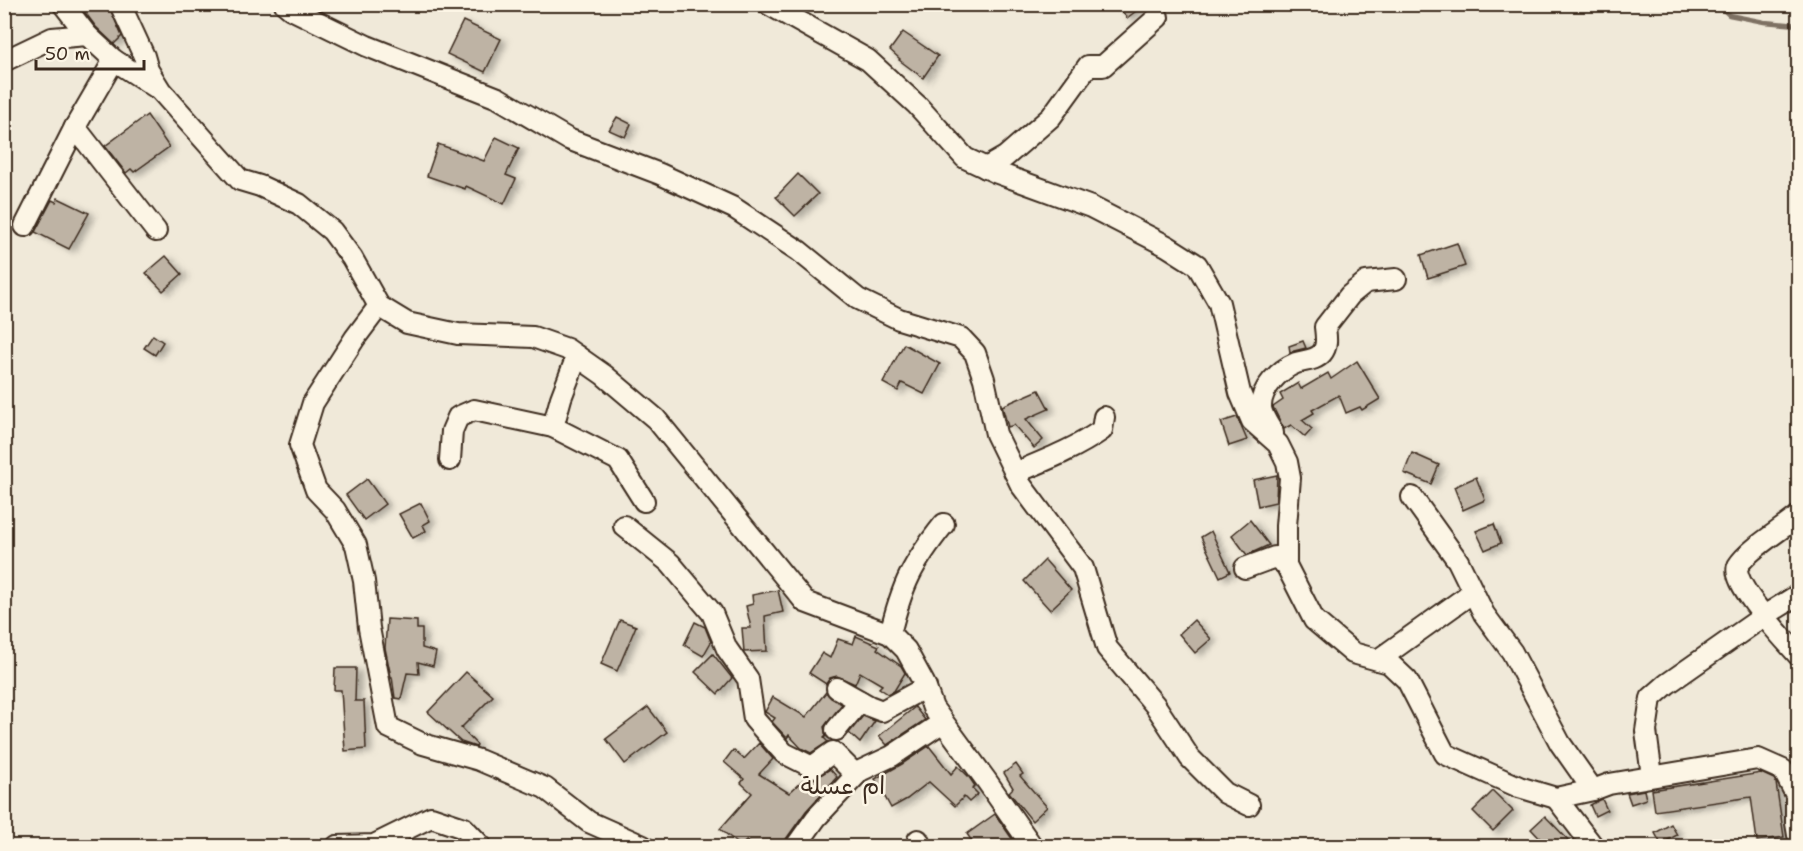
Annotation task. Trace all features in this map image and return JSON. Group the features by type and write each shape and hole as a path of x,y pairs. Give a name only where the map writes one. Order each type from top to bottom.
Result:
{"street":[{"path":"63,4 87,35 114,60 161,91"},
{"path":"120,4 148,70 161,91 240,180 260,186 298,204 332,231 352,258 379,306 407,323 458,334 533,337 567,349 604,375 656,419 805,602 890,634 906,650 926,687 933,708 1032,846"},
{"path":"285,4 367,46 498,98 567,139 660,174 734,208 799,251 858,299 899,319 961,338 975,353 984,379 996,434 1015,473 1083,568 1107,648 1155,705 1190,758 1224,793 1249,805"},
{"path":"768,4 868,60 917,105 965,158 1091,207 1167,246 1197,265 1219,303 1240,393 1252,421 1278,444"},
{"path":"986,168 1005,157 1051,117 1088,66 1103,66 1158,17"},
{"path":"4,61 52,38 87,35"},
{"path":"25,226 75,127 114,60"},
{"path":"75,127 156,231"},
{"path":"1286,566 1286,526 1290,478 1287,462 1261,411 1262,396 1283,370 1315,359 1323,353 1327,342 1325,327 1350,295 1366,282 1396,279"},
{"path":"379,306 355,338 313,403 300,445 316,490 335,510 356,544 364,581 376,673 388,726 423,744 479,760 545,788 589,822 643,846"},
{"path":"553,427 577,356"},
{"path":"450,460 452,430 458,417 474,410 553,427 618,460 644,501"},
{"path":"1015,473 1070,451 1090,439 1102,430 1104,417"},
{"path":"1412,497 1458,561 1484,614 1512,652 1560,743 1593,790"},
{"path":"1798,516 1746,556 1737,567 1737,577 1764,616 1798,655"},
{"path":"890,634 906,580 924,549 944,524"},
{"path":"624,526 670,563 712,613 728,649 748,678 754,719 784,753 812,767 833,752 856,775"},
{"path":"1245,568 1275,557 1286,566 1314,620 1353,653 1389,663 1407,680 1445,754 1519,787 1556,798 1609,784 1758,759 1783,770 1796,795 1798,835"},
{"path":"1378,660 1473,592"},
{"path":"1652,776 1646,731 1651,699 1666,684 1798,595"},
{"path":"837,688 882,711 926,687"},
{"path":"836,729 860,701"},
{"path":"796,846 816,818 860,771 892,756 943,722"},
{"path":"1556,798 1593,846"},
{"path":"337,846 374,845 431,817 464,828 481,846"}],"building":[{"path":"89,4 108,4 122,36 114,44 96,27 84,11"},
{"path":"1116,4 1145,4 1127,18"},
{"path":"463,21 501,39 485,72 447,54"},
{"path":"903,32 938,56 923,78 899,60 890,50"},
{"path":"147,115 169,147 134,172 131,169 126,173 105,146"},
{"path":"617,117 631,124 625,137 609,130"},
{"path":"496,137 519,148 506,175 516,179 504,204 466,186 465,189 427,176 438,144 484,161"},
{"path":"798,174 818,194 795,216 776,197"},
{"path":"58,198 89,213 69,249 35,232 52,200 56,202"},
{"path":"1457,243 1465,266 1428,278 1421,255"},
{"path":"166,256 182,274 163,291 146,273"},
{"path":"153,335 163,342 155,355 144,348"},
{"path":"1303,341 1306,348 1290,352 1289,346"},
{"path":"904,344 940,364 924,394 902,383 898,391 883,383"},
{"path":"1357,361 1380,399 1362,410 1360,407 1346,413 1339,395 1312,410 1314,413 1302,420 1312,429 1305,437 1291,425 1284,429 1273,407 1283,400 1280,394 1298,383 1301,389 1328,373 1331,379"},
{"path":"1039,390 1049,409 1026,419 1043,440 1034,448 1014,425 1008,427 1002,406"},
{"path":"1237,417 1247,440 1229,446 1221,422"},
{"path":"1412,453 1439,465 1431,484 1404,473"},
{"path":"1277,475 1276,502 1258,506 1253,480"},
{"path":"1476,477 1485,500 1463,510 1454,487"},
{"path":"367,479 385,504 364,520 346,495"},
{"path":"421,503 430,521 423,525 426,531 413,538 399,514"},
{"path":"1250,520 1269,545 1247,555 1232,535"},
{"path":"1494,524 1501,543 1485,550 1476,531"},
{"path":"1211,531 1230,572 1220,577 1201,537"},
{"path":"1045,560 1071,590 1050,610 1024,581"},
{"path":"778,590 783,612 765,616 767,651 744,652 742,628 751,628 746,606 753,604 752,595"},
{"path":"387,619 417,621 417,629 422,629 422,648 436,652 433,666 418,662 419,674 407,673 401,699 395,698 385,648"},
{"path":"620,620 636,626 617,671 601,664"},
{"path":"1194,620 1211,639 1195,653 1179,634"},
{"path":"695,622 705,627 711,642 703,656 684,645"},
{"path":"856,636 879,646 877,649 901,666 905,673 894,691 888,694 879,688 882,685 860,672 855,684 837,676 830,678 826,684 809,673 822,653 830,658 838,639 853,644"},
{"path":"713,654 732,678 718,694 695,672"},
{"path":"335,668 356,668 355,701 364,701 366,749 345,751 341,690 334,690"},
{"path":"466,672 493,696 461,728 477,745 476,747 461,742 428,712"},
{"path":"826,692 842,704 824,727 826,736 824,738 828,742 811,753 801,748 789,735 787,738 772,722 775,718 765,712 773,697 806,717"},
{"path":"648,707 667,732 625,764 606,739"},
{"path":"915,707 925,720 887,745 879,736"},
{"path":"863,716 875,721 860,743 849,733"},
{"path":"759,743 773,759 759,774 789,793 806,777 814,779 830,769 837,777 806,811 786,839 784,846 754,846 746,841 741,846 720,829 752,793 741,783 744,779 724,762 733,750 744,759"},
{"path":"929,746 951,774 958,766 969,777 975,786 972,788 978,794 969,802 964,797 955,806 929,782 891,808 875,779"},
{"path":"1016,764 1023,774 1020,776 1047,807 1032,821 1009,792 1013,788 1004,773"},
{"path":"1761,773 1774,779 1776,783 1784,837 1757,841 1751,797 1655,811 1652,790"},
{"path":"1644,790 1646,799 1631,804 1627,793"},
{"path":"1493,791 1513,811 1493,831 1473,811"},
{"path":"1602,799 1607,810 1595,816 1590,805"},
{"path":"995,814 1017,846 975,846 967,834"},
{"path":"1545,816 1574,846 1547,846 1531,829"},
{"path":"1671,824 1677,835 1661,844 1655,833"}],"waterway":[{"path":"1717,4 1729,15 1764,22 1798,25"}],"district":[{"name":"ام عسلة","path":"843,786"}]}
